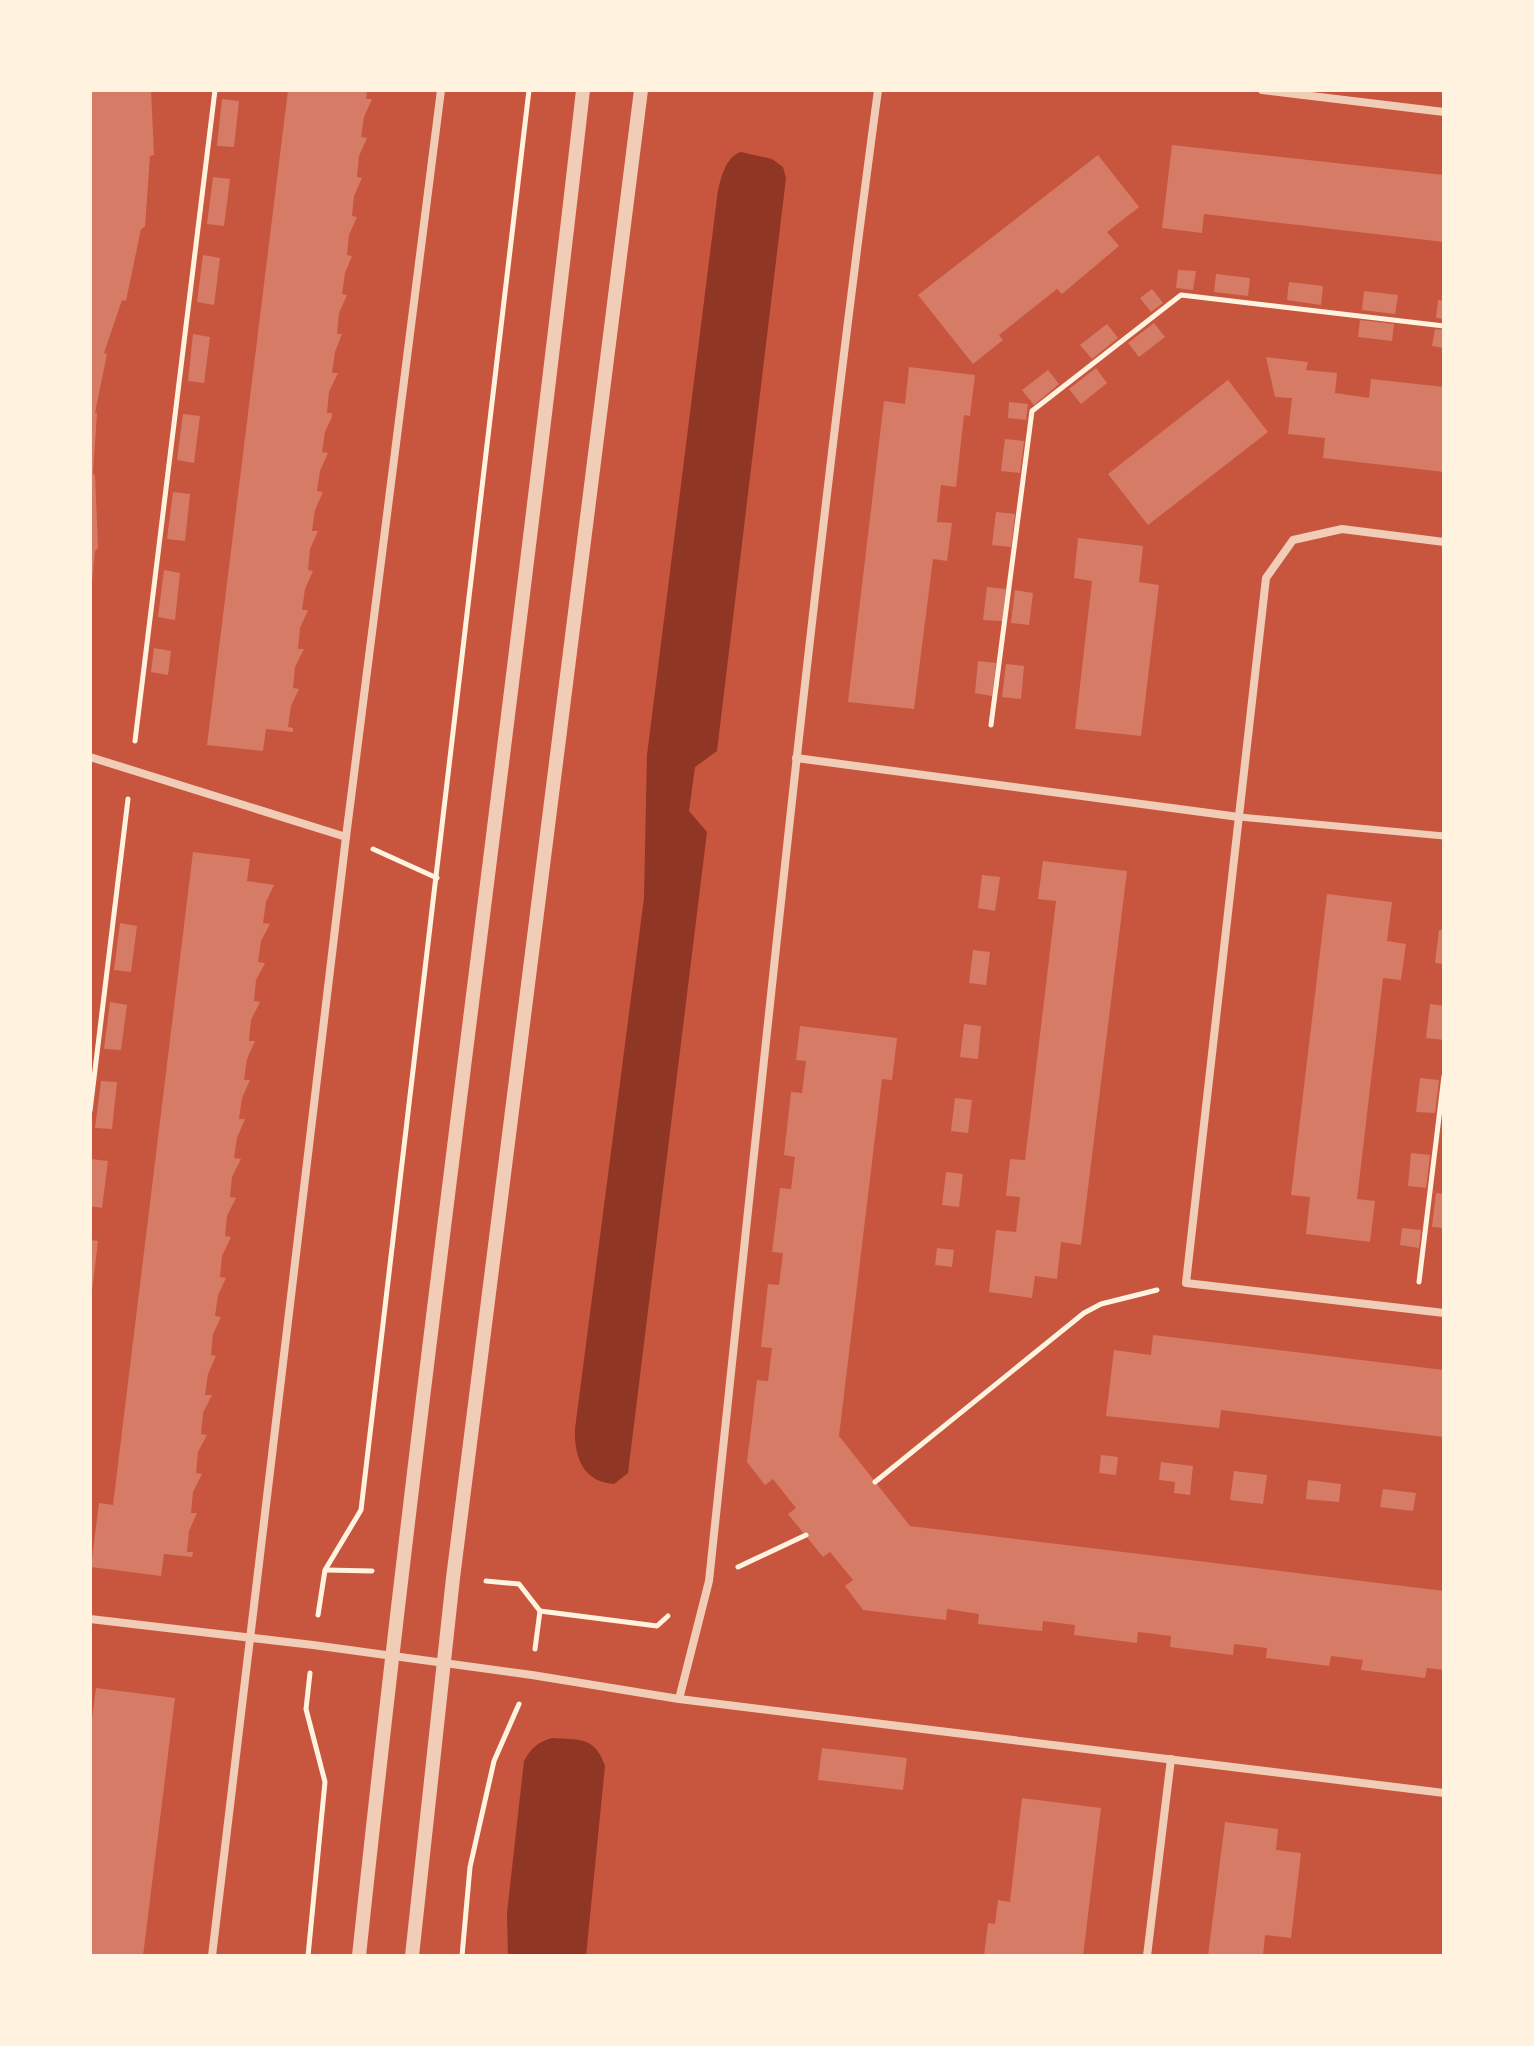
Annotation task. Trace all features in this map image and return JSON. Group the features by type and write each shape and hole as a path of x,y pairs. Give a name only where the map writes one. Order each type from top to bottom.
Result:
{"street":[{"path":"212,1956 346,837 441,90"},
{"path":"359,1956 391,1656 583,90"},
{"path":"412,1956 443,1663 641,90"},
{"path":"679,1699 709,1581 796,758 851,289 878,90"},
{"path":"1262,90 1444,112"},
{"path":"1444,542 1342,529 1293,540 1266,578 1186,1283 1444,1313"},
{"path":"90,757 346,837"},
{"path":"796,758 1239,817 1444,836"},
{"path":"90,1619 313,1645 679,1699 1444,1793"},
{"path":"1147,1956 1171,1759"}],"path":[{"path":"90,1111 215,90"},
{"path":"308,1956 325,1782 306,1709 313,1645 325,1570 361,1510 529,90"},
{"path":"991,725 1032,411 1181,295 1444,326"},
{"path":"346,837 437,878"},
{"path":"1416,1310 1444,1076"},
{"path":"875,1482 1084,1313 1101,1304 1186,1283"},
{"path":"540,1611 657,1626 709,1581 806,1535"}],"shaded area":[{"path":"741,152 772,159 783,167 786,178 717,751 695,767 689,811 707,832 628,1473 614,1484 595,1478 582,1466 576,1449 575,1429 644,898 647,755 717,198 727,164"},
{"path":"552,1738 591,1744 605,1766 586,1956 508,1956 507,1913 524,1761 535,1746"}],"building":[{"path":"90,90 151,90 154,155 150,156 145,227 141,229 126,301 122,300 104,353 107,354 95,413 93,473 98,548 95,551 92,582 90,582"},
{"path":"288,90 367,90 366,99 372,99 364,117 361,137 367,138 359,156 357,177 362,178 354,196 352,216 357,217 349,235 347,255 352,256 345,273 342,294 347,295 339,313 337,334 342,334 332,373 338,373 329,392 327,413 332,413 332,417 325,432 322,452 328,453 320,471 317,491 323,492 315,510 312,531 318,531 310,549 308,570 313,571 305,589 302,610 308,610 300,628 298,649 304,649 295,667 293,688 299,689 291,706 288,727 293,728 293,732 266,729 263,751 207,745"},
{"path":"222,99 239,101 234,147 217,146"},
{"path":"1172,145 1444,175 1444,242 1204,214 1202,233 1162,228"},
{"path":"1098,155 1139,207 1107,232 1119,246 1062,294 1057,289 999,335 1003,340 973,364 918,295"},
{"path":"213,177 230,179 224,226 207,224"},
{"path":"203,255 220,258 214,305 197,302"},
{"path":"1178,270 1196,271 1193,290 1176,288"},
{"path":"1216,274 1250,278 1248,296 1214,292"},
{"path":"1289,282 1323,286 1321,305 1287,300"},
{"path":"1152,289 1163,303 1151,312 1140,298"},
{"path":"1364,291 1398,295 1395,314 1362,310"},
{"path":"1438,300 1444,301 1444,319 1436,318"},
{"path":"1360,320 1394,324 1392,341 1358,337"},
{"path":"1154,323 1165,337 1139,357 1128,343"},
{"path":"1107,324 1118,338 1092,359 1080,345"},
{"path":"1435,329 1444,330 1444,348 1432,346"},
{"path":"193,334 210,337 204,383 188,381"},
{"path":"1266,357 1308,362 1306,370 1337,373 1335,393 1369,398 1371,379 1444,387 1444,472 1323,458 1325,438 1288,434 1292,398 1275,397"},
{"path":"909,367 975,375 970,416 964,415 956,487 941,485 937,522 952,523 947,561 933,559 914,709 848,702 884,401 905,404"},
{"path":"1096,368 1107,383 1081,404 1069,389"},
{"path":"1048,370 1059,384 1034,405 1022,390"},
{"path":"1228,380 1268,432 1148,525 1108,474"},
{"path":"1009,402 1028,404 1026,420 1008,418"},
{"path":"183,414 200,416 194,463 177,460"},
{"path":"1005,439 1024,441 1020,473 1001,471"},
{"path":"173,492 190,494 185,541 167,539"},
{"path":"996,512 1015,514 1011,547 992,545"},
{"path":"1078,538 1143,546 1139,582 1159,585 1141,736 1075,729 1092,581 1074,578"},
{"path":"164,570 180,573 175,620 158,617"},
{"path":"987,587 1006,589 1002,621 983,620"},
{"path":"1015,590 1033,593 1029,625 1011,623"},
{"path":"154,648 171,651 168,675 151,672"},
{"path":"978,661 996,663 992,696 975,693"},
{"path":"1006,664 1024,666 1021,699 1002,697"},
{"path":"193,852 250,859 247,881 274,885 266,902 263,923 270,924 261,941 258,962 265,963 256,980 254,1001 260,1002 251,1020 249,1041 255,1041 247,1059 244,1080 250,1080 242,1098 239,1119 245,1119 237,1138 234,1158 241,1159 232,1177 230,1197 236,1198 227,1216 225,1236 231,1237 222,1256 220,1277 226,1278 218,1295 215,1316 221,1317 213,1334 211,1355 216,1356 208,1374 205,1395 212,1395 203,1413 201,1434 207,1435 198,1452 196,1473 202,1474 193,1492 191,1513 197,1513 189,1531 187,1552 193,1552 192,1557 164,1554 161,1576 91,1567 99,1503 113,1505"},
{"path":"1043,861 1127,871 1081,1245 1061,1242 1057,1279 1035,1276 1032,1298 989,1292 996,1230 1016,1232 1020,1197 1006,1196 1010,1159 1025,1160 1056,901 1038,899"},
{"path":"982,875 1000,877 995,911 978,908"},
{"path":"1327,894 1392,902 1387,941 1406,944 1401,980 1383,978 1357,1199 1375,1201 1370,1242 1306,1234 1310,1197 1291,1195"},
{"path":"120,923 137,926 131,972 114,970"},
{"path":"1439,930 1444,930 1444,964 1435,963"},
{"path":"973,950 990,952 986,985 969,983"},
{"path":"110,1002 127,1005 121,1050 104,1049"},
{"path":"1430,1004 1444,1006 1444,1040 1426,1038"},
{"path":"964,1024 981,1026 978,1059 960,1057"},
{"path":"800,1026 897,1038 892,1080 882,1079 839,1436 910,1526 1444,1591 1444,1670 1427,1668 1425,1678 1361,1670 1363,1660 1331,1656 1329,1666 1266,1658 1267,1648 1234,1644 1233,1655 1170,1647 1171,1636 1138,1632 1137,1643 1074,1635 1075,1625 1043,1621 1042,1631 978,1624 979,1614 947,1609 946,1620 863,1610 845,1586 853,1580 830,1552 823,1557 788,1514 796,1508 773,1479 765,1485 747,1462 757,1380 768,1381 772,1348 761,1347 768,1284 779,1285 783,1253 772,1252 780,1188 791,1189 795,1157 784,1155 791,1092 802,1093 806,1061 796,1060"},
{"path":"1420,1078 1439,1080 1435,1113 1416,1112"},
{"path":"101,1081 117,1082 112,1129 95,1128"},
{"path":"955,1098 972,1100 968,1133 951,1131"},
{"path":"1411,1153 1430,1155 1426,1188 1408,1186"},
{"path":"91,1159 108,1161 102,1208 90,1206"},
{"path":"946,1172 963,1174 959,1207 942,1205"},
{"path":"1436,1193 1444,1194 1444,1228 1432,1227"},
{"path":"1402,1228 1421,1230 1419,1248 1400,1245"},
{"path":"90,1240 98,1241 92,1291 90,1291"},
{"path":"937,1248 954,1250 952,1267 935,1265"},
{"path":"1153,1335 1444,1370 1444,1437 1221,1410 1219,1428 1106,1416 1114,1350 1151,1355"},
{"path":"1101,1455 1118,1457 1116,1475 1099,1473"},
{"path":"1161,1462 1193,1466 1190,1495 1174,1493 1175,1482 1159,1480"},
{"path":"1234,1471 1267,1475 1263,1504 1230,1500"},
{"path":"1308,1480 1341,1484 1339,1502 1306,1499"},
{"path":"1383,1489 1416,1493 1413,1511 1380,1507"},
{"path":"96,1688 175,1698 143,1956 90,1956 90,1734"},
{"path":"822,1748 907,1758 903,1790 818,1780"},
{"path":"1022,1798 1101,1808 1083,1956 984,1956 988,1923 995,1924 998,1900 1010,1902"},
{"path":"1225,1822 1278,1829 1276,1850 1301,1853 1291,1938 1265,1935 1263,1956 1208,1956"}]}
